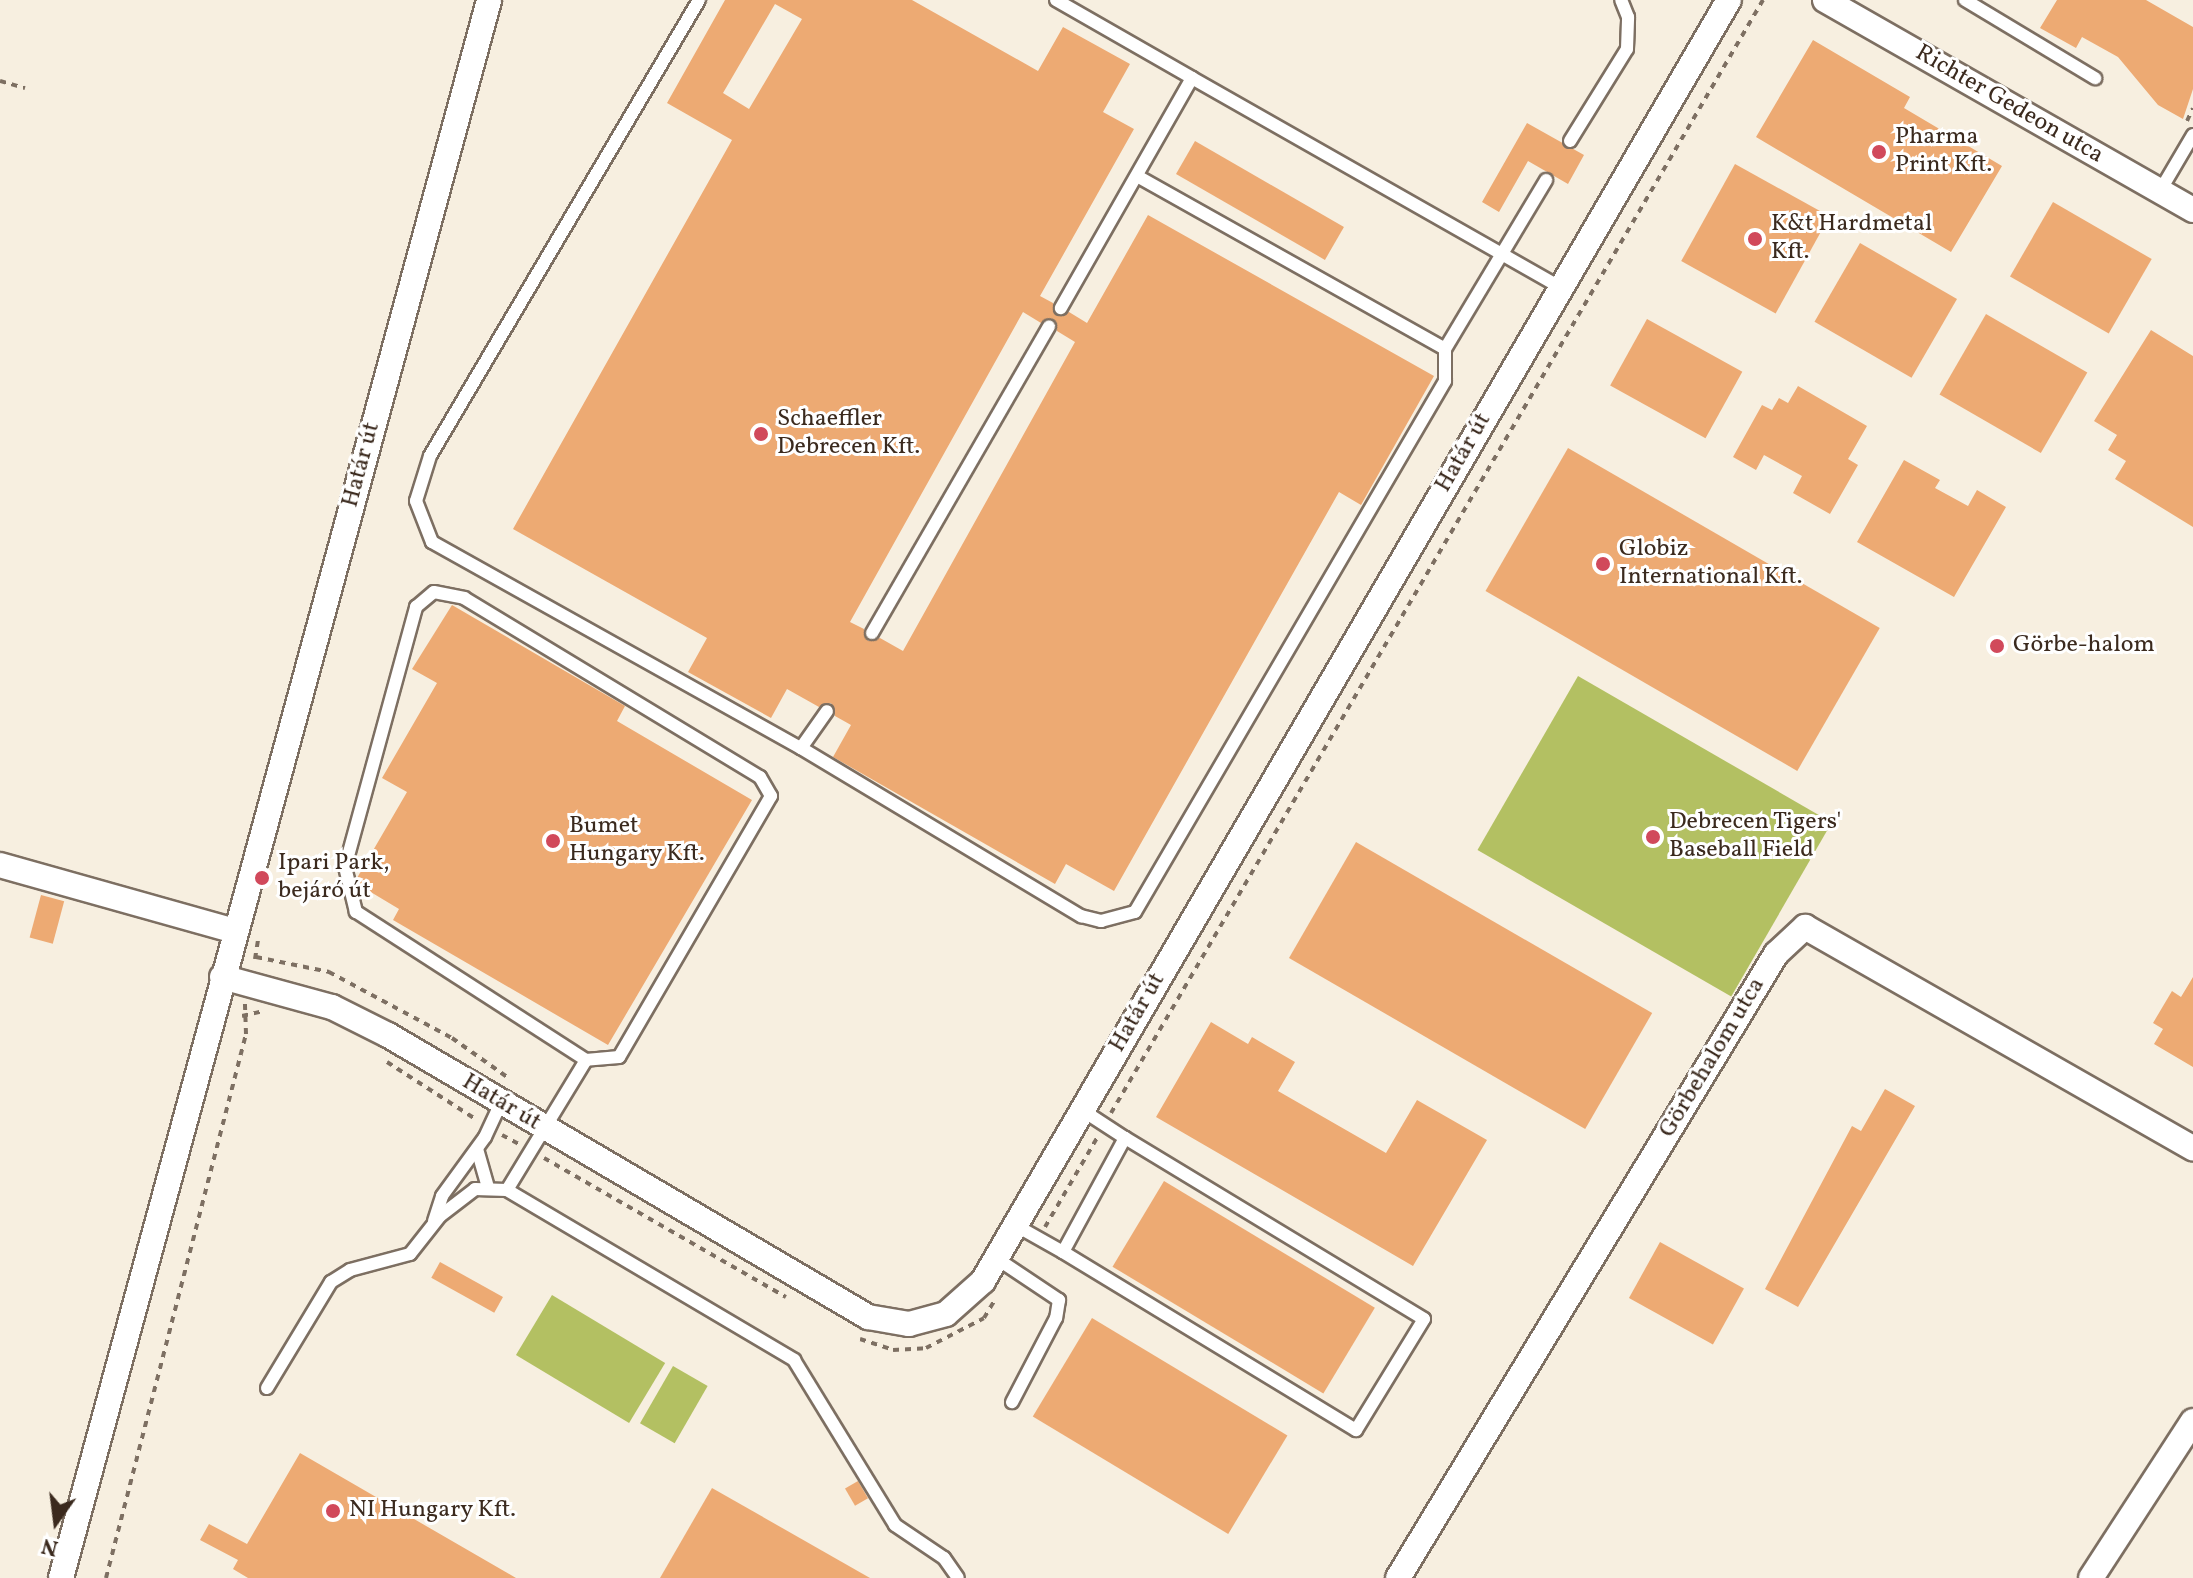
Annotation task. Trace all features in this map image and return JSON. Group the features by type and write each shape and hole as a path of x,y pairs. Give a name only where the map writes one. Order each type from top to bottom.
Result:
{"street":[{"name":"Határ út","path":"61,1578 489,0"},
{"name":"Határ út","path":"222,977 332,1007 868,1317 909,1324 946,1314 1005,1263 1015,1225 1729,0"},
{"name":"Richter Gedeon utca","path":"1828,1 2193,210"},
{"path":"0,865 235,931"},
{"name":"Görbehalom utca","path":"1398,1578 1776,954 1805,927 2193,1148"},
{"path":"2091,1578 2193,1421"}],"lane":[{"path":"699,0 430,456 416,501 432,542 801,748 1081,916 1101,921 1135,912 1445,381 1445,349 1546,180"},
{"path":"1056,0 1561,288"},
{"path":"1570,141 1627,49 1628,17 1621,0"},
{"path":"1965,0 2095,78"},
{"path":"1061,308 1192,78"},
{"path":"2160,191 2193,135"},
{"path":"1137,176 1445,349"},
{"path":"872,633 1049,327"},
{"path":"434,592 464,598 491,614 760,777 771,796 619,1057 586,1060 356,912 345,867 416,607 434,592"},
{"path":"801,748 827,711"},
{"path":"507,1190 586,1060"},
{"path":"432,1225 442,1196 477,1149 501,1103"},
{"path":"1015,1225 1356,1430 1424,1319 1082,1110"},
{"path":"1063,1252 1125,1138"},
{"path":"477,1149 488,1187"},
{"path":"267,1388 331,1282 350,1270 410,1254 432,1225 475,1189 488,1187 507,1190 794,1360 895,1525 944,1558 958,1578"},
{"path":"1005,1263 1059,1300 1056,1318 1012,1402"}],"path":[{"path":"1039,1239 1763,0"},
{"path":"0,81 25,88"},
{"path":"256,957 329,972 369,991 452,1038 520,1086"},
{"path":"106,1578 246,1034 242,1016 270,1009"},
{"path":"385,1061 489,1129 800,1304"},
{"path":"854,1335 893,1350 926,1348 957,1336 984,1318 1005,1263"}],"green space":[{"name":"Debrecen Tigers' Baseball Field","path":"1578,676 1832,822 1731,997 1478,850"},
{"path":"552,1295 665,1363 629,1423 516,1355"},
{"path":"673,1366 708,1386 675,1443 640,1423"}],"building":[{"name":"Schaeffler Debrecen Kft.","path":"725,0 912,0 1038,71 1063,27 1130,64 1103,112 1134,129 1040,296 1053,303 1056,315 1069,312 1087,323 1148,215 1434,376 1361,505 1339,492 1114,891 1066,864 1055,884 833,757 851,725 835,716 831,703 819,707 787,689 771,718 688,672 707,638 513,529 732,140 667,103","holes":["775,4 802,19 749,109 723,93","1023,312 1041,323 1053,319 1057,331 1075,342 903,651 880,638 868,641 864,629 850,622"]},
{"path":"2057,0 2146,0 2193,27 2193,89 2183,119 2158,105 2118,57 2082,37 2076,48 2040,28"},
{"name":"Pharma Print Kft.","path":"1813,40 1910,97 1904,108 2002,166 1951,252 1756,137"},
{"path":"1527,123 1584,155 1568,184 1528,161 1499,212 1482,202"},
{"path":"1195,141 1344,227 1325,260 1176,174"},
{"name":"K&t Hardmetal Kft.","path":"1735,164 1829,216 1776,313 1681,261"},
{"path":"2053,202 2152,259 2109,333 2010,276"},
{"path":"1860,243 1957,299 1911,378 1814,322"},
{"path":"1986,314 2087,372 2041,453 1940,395"},
{"path":"1647,319 1742,372 1705,438 1610,385"},
{"path":"2151,330 2193,356 2193,527 2115,479 2126,461 2108,450 2117,435 2094,421"},
{"path":"1798,386 1867,426 1848,459 1858,465 1830,514 1793,493 1802,476 1764,455 1756,470 1733,457 1762,405 1772,410 1779,398 1788,403"},
{"path":"1568,448 1880,628 1797,771 1486,591"},
{"path":"1904,460 1940,480 1935,488 1968,506 1977,490 2006,507 1954,597 1857,542"},
{"name":"Bumet Hungary Kft.","path":"452,605 625,706 617,721 752,800 608,1045 393,920 399,909 359,885 357,878 407,792 382,778 437,683 412,669"},
{"path":"1356,842 1652,1013 1585,1129 1289,958"},
{"path":"41,895 64,901 53,944 30,938"},
{"path":"2193,977 2193,1067 2154,1044 2163,1029 2153,1023 2172,991 2181,997"},
{"path":"1211,1022 1248,1044 1252,1037 1295,1062 1278,1091 1386,1153 1417,1100 1487,1140 1413,1266 1156,1117"},
{"path":"1885,1089 1915,1106 1798,1307 1765,1289 1852,1126 1861,1131"},
{"path":"1164,1181 1375,1308 1323,1393 1112,1267"},
{"path":"1660,1242 1744,1289 1713,1345 1629,1298"},
{"path":"440,1262 503,1297 494,1313 431,1278"},
{"path":"1092,1318 1287,1435 1228,1534 1033,1417"},
{"name":"NI Hungary Kft.","path":"300,1453 516,1578 248,1578 233,1569 238,1560 200,1540 209,1524 247,1544"},
{"path":"858,1481 868,1498 855,1506 845,1488"},
{"path":"712,1488 870,1578 660,1578"}],"place":[{"name":"Pharma Print Kft.","path":"1879,152"},
{"name":"K&t Hardmetal Kft.","path":"1755,239"},
{"name":"Schaeffler Debrecen Kft.","path":"761,434"},
{"name":"Globiz International Kft.","path":"1603,564"},
{"name":"Görbe-halom","path":"1997,646"},
{"name":"Debrecen Tigers' Baseball Field","path":"1653,837"},
{"name":"Bumet Hungary Kft.","path":"553,841"},
{"name":"Ipari Park, bejáró út","path":"262,878"},
{"name":"NI Hungary Kft.","path":"333,1511"}]}
